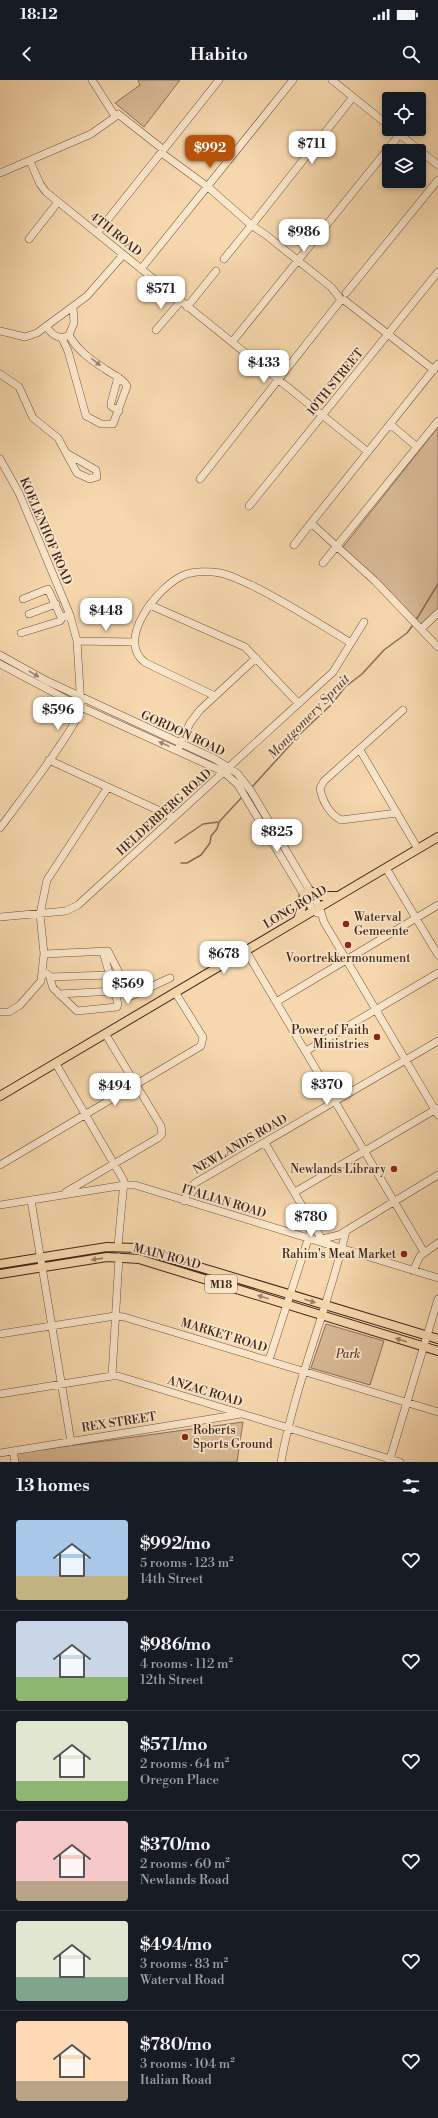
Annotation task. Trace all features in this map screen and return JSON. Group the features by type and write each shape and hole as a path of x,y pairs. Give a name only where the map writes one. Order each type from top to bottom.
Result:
{"main road":[{"name":"LONG ROAD","path":"0,1096 106,1035 175,992 438,837"},
{"path":"298,919 306,891 320,896 339,896"},
{"name":"MAIN ROAD","path":"0,1264 118,1246 144,1250 438,1339"},
{"name":"MAIN ROAD","path":"0,1274 119,1256 146,1261 438,1351"}],"street":[{"path":"92,80 106,103 115,114 253,223 330,287 436,367 368,452 314,526 294,545"},
{"path":"96,233 219,80"},
{"path":"141,269 293,80"},
{"path":"332,80 382,120"},
{"path":"224,259 353,97"},
{"path":"0,173 84,137 106,124 115,114"},
{"path":"232,342 398,136"},
{"path":"402,136 438,165"},
{"name":"4TH ROAD","path":"30,161 43,188 58,202 180,302 368,452"},
{"path":"200,480 343,296 438,180"},
{"path":"28,239 58,202"},
{"path":"0,331 30,337 74,307 99,284 122,254"},
{"path":"187,307 216,271"},
{"name":"10TH STREET","path":"249,506 438,272"},
{"path":"156,330 180,302"},
{"path":"46,326 52,333 66,336 75,346 125,381 128,388 113,424 109,426 95,422 86,416 66,336 74,323 74,307"},
{"path":"0,374 20,387 33,418 54,434 68,454"},
{"path":"118,377 111,406 119,411"},
{"path":"323,563 438,421"},
{"path":"390,424 417,447"},
{"name":"KOELENHOF ROAD","path":"0,459 19,493 70,615 77,641 81,706"},
{"path":"314,526 338,546 375,581 438,646"},
{"path":"215,696 146,663 138,657 134,642 150,605 158,593 184,575 192,573 220,573 284,601 351,644"},
{"path":"24,599 48,589 62,617"},
{"path":"29,614 56,604"},
{"path":"150,605 245,647 298,704"},
{"path":"417,625 438,613"},
{"path":"21,633 60,621 62,617 70,615"},
{"name":"HELDERBERG ROAD","path":"0,917 66,911 78,905 333,672 364,622"},
{"path":"77,641 134,642"},
{"path":"1,666 3,656"},
{"name":"GORDON ROAD","path":"3,656 47,681 226,769 249,789 316,908"},
{"path":"179,746 194,717 256,658"},
{"name":"GORDON ROAD","path":"1,666 81,706 179,746"},
{"path":"0,828 79,716 81,706"},
{"path":"397,813 341,820 332,814 323,800 320,788 321,784 403,710"},
{"path":"360,750 418,849"},
{"path":"49,760 173,817"},
{"name":"GORDON ROAD","path":"226,769 306,891"},
{"path":"0,1012 9,1012 20,1005 41,981 44,954 40,914 44,889 52,869 108,787"},
{"path":"386,868 438,955"},
{"path":"276,1002 438,905"},
{"path":"295,1192 437,1111 316,908"},
{"path":"246,951 424,1252"},
{"path":"50,977 53,988 78,1012 117,1008 118,1004 115,991 103,952"},
{"path":"44,954 110,953 131,996 170,978"},
{"path":"43,972 50,977 110,975"},
{"path":"306,1051 438,973"},
{"path":"59,994 115,991"},
{"path":"0,1165 135,1083 203,1044 203,1037 175,992"},
{"path":"60,1195 115,1164 158,1138 162,1134 162,1129 106,1035"},
{"name":"NEWLANDS ROAD","path":"184,1201 189,1189 195,1183 438,1040"},
{"path":"56,1064 115,1164 125,1185 118,1246"},
{"path":"265,1143 323,1241 346,1231 438,1175"},
{"name":"ITALIAN ROAD","path":"0,1206 125,1185 135,1186 307,1238 323,1241 438,1278"},
{"path":"31,1200 52,1325 60,1384 71,1442"},
{"path":"269,1360 307,1238 313,1224"},
{"path":"281,1462 287,1427 325,1306 346,1231"},
{"path":"413,1271 417,1260 424,1252 438,1243"},
{"path":"112,1376 119,1256"},
{"path":"389,1460 438,1299"},
{"name":"MARKET ROAD","path":"0,1334 115,1316 135,1320 438,1412"},
{"name":"ANZAC ROAD","path":"0,1394 112,1376 122,1377 242,1413 389,1460 400,1462"},
{"name":"REX STREET","path":"0,1454 242,1413"},
{"path":"13,1451 15,1462"}],"green space":[{"path":"138,80 180,80 144,127 115,103 140,85"},
{"path":"438,427 438,611 421,627 343,547"},
{"name":"Park","path":"326,1324 384,1341 370,1385 311,1368"},
{"name":"Roberts Sports Ground","path":"243,1422 237,1462 18,1462 17,1453"}],"waterway":[{"name":"Montgomery Spruit","path":"416,620 438,584"},
{"name":"Montgomery Spruit","path":"252,787 301,733 332,704 345,687 362,674 384,650 407,633 413,625"},
{"name":"Montgomery Spruit","path":"175,843 203,824 219,822 242,797"},
{"path":"181,863 187,863 201,855 210,843 211,836 217,829 219,822"}],"place":[{"name":"Waterval Gemeente","path":"346,924"},
{"name":"Voortrekkermonument","path":"348,945"},
{"name":"Power of Faith Ministries","path":"377,1037"},
{"name":"Newlands Library","path":"394,1169"},
{"name":"Rahim's Meat Market","path":"404,1254"},
{"name":"Roberts Sports Ground","path":"185,1437"}]}
